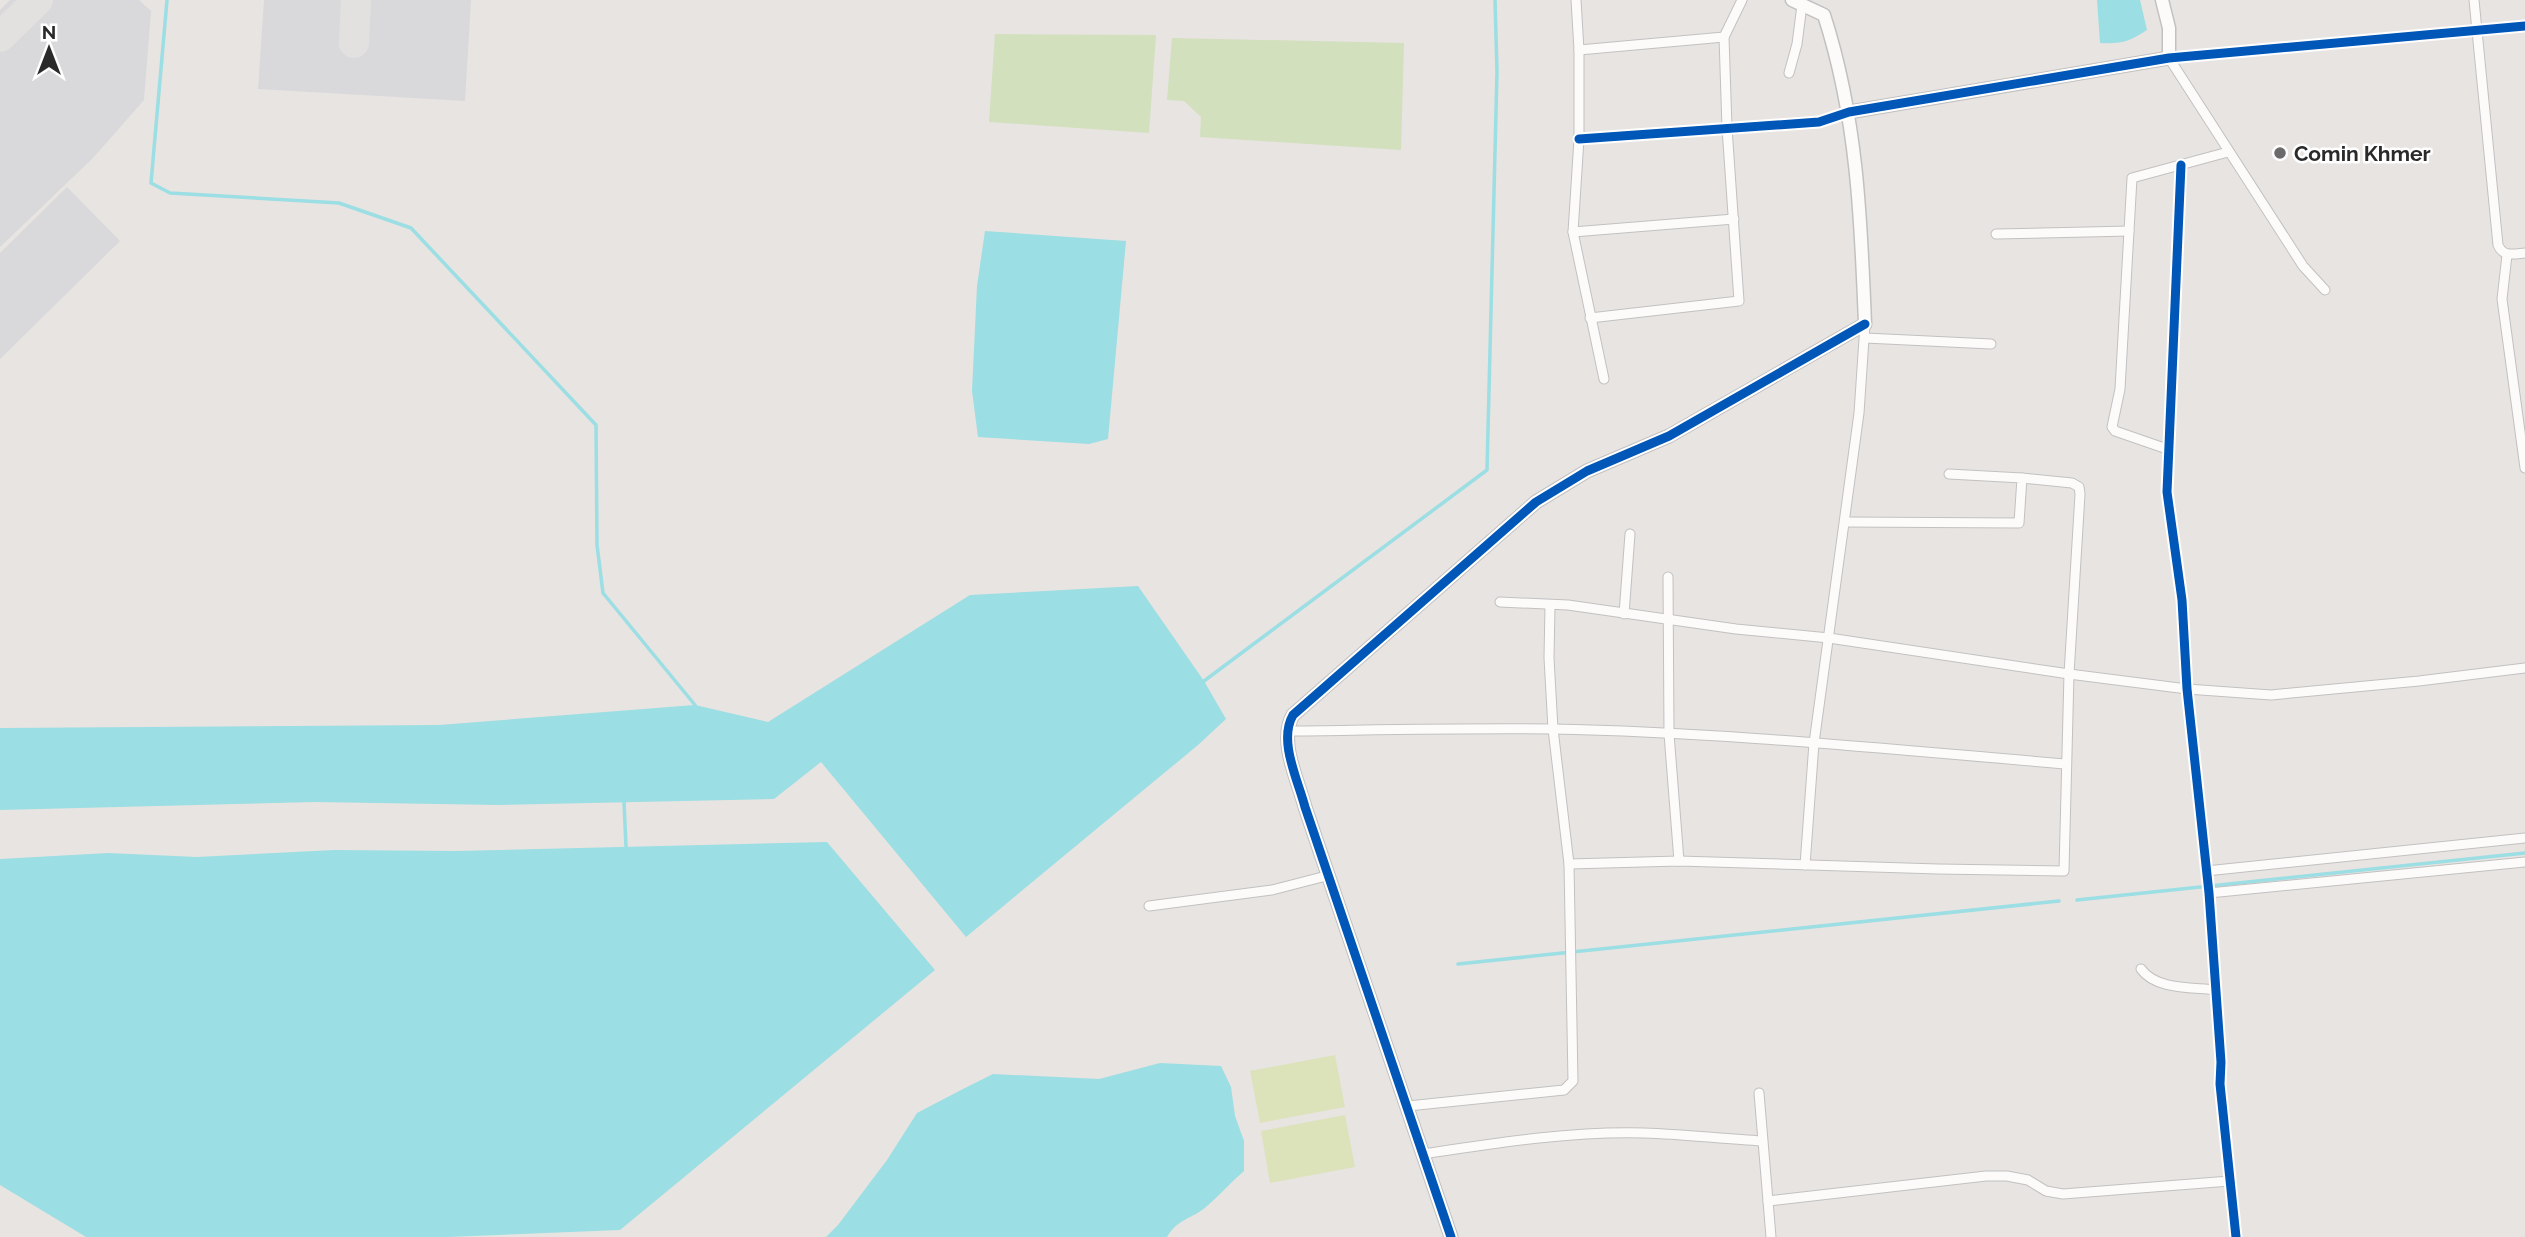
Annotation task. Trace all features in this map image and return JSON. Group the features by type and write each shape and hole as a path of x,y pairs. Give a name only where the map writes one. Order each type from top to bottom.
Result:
{"street":[{"path":"1576,0 1579,139 1573,232 1604,379"},
{"path":"1590,318 1736,303 1741,298 1727,128 1724,37 1742,0"},
{"path":"2162,0 2169,28 2169,58 2303,266 2325,290"},
{"path":"2474,0 2498,244 2501,251 2507,255 2525,253"},
{"path":"1789,73 1797,44 1797,2 1825,15 1839,60 1850,112 1861,221 1865,324 1859,413 1814,743 1805,865"},
{"path":"1579,139 1819,121 1850,112 2169,58 2525,26"},
{"path":"1579,50 1724,37"},
{"path":"2167,449 2115,431 2112,427 2120,389 2132,178 2228,152"},
{"path":"2181,165 2167,492 2182,600 2187,689 2216,990 2220,1084 2236,1237"},
{"path":"1573,232 1734,219"},
{"path":"1996,233 2129,231"},
{"path":"2507,255 2502,299 2525,468"},
{"path":"1451,1237 1306,807 1288,747 1287,731 1293,715 1536,502 1587,471 1669,436 1865,324"},
{"path":"1865,338 1991,344"},
{"path":"1569,864 1679,861 2064,871 2069,674 2079,487 2072,482 1949,474"},
{"path":"1845,522 2017,524 2021,521 2022,478"},
{"path":"1624,614 1630,534"},
{"path":"1668,577 1669,734 1679,861"},
{"path":"1500,602 1568,605 1736,629 1829,638 2069,674 2187,689 2271,695 2525,668"},
{"path":"1408,1106 1569,1088 1573,1081 1569,864 1553,729 1549,658 1550,606"},
{"path":"1287,731 1553,729 1814,743 2066,764"},
{"path":"2206,872 2525,838"},
{"path":"2208,891 2525,862"},
{"path":"1149,906 1272,890 1330,875"},
{"path":"2141,969 2147,977 2159,983 2216,990"},
{"path":"1759,1093 1771,1237"},
{"path":"1423,1154 1568,1136 1607,1134 1644,1133 1762,1141"},
{"path":"1768,1201 1986,1176 2028,1180 2046,1191 2063,1194 2230,1181"}],"shaded area":[{"path":"10,0 139,0 151,11 144,100 93,158 0,247 0,10"},
{"path":"264,0 471,0 465,101 258,89"},
{"path":"67,187 120,241 0,359 0,253"}],"green space":[{"path":"995,34 1156,35 1149,133 989,122"},
{"path":"1172,38 1404,43 1401,150 1200,137 1201,117 1184,101 1167,100"},
{"path":"1335,1055 1345,1107 1260,1123 1250,1071"},
{"path":"1345,1115 1355,1167 1270,1183 1261,1131"}],"water":[{"path":"2097,0 2140,0 2147,30 2125,41 2100,43"},
{"path":"985,231 1126,241 1108,439 1089,444 978,437 972,391 977,286"},
{"path":"1138,586 1204,681 1226,719 966,937 821,762 774,799 500,805 315,802 0,810 0,728 439,725 695,705 768,722 970,595"},
{"path":"827,842 935,970 620,1230 448,1237 86,1237 0,1185 0,859 108,853 197,857 334,850 457,851"},
{"path":"1160,1063 1221,1066 1231,1087 1235,1116 1244,1141 1244,1171 1212,1202 1181,1222 1167,1237 826,1237 887,1160 917,1113 963,1089 993,1074 1099,1079"}],"waterway":[{"path":"167,0 151,183 170,193 339,203 411,228 596,425 597,545 603,593 695,705"},
{"path":"1204,681 1487,470 1497,72 1495,0"},
{"path":"624,802 626,847"},
{"path":"2077,900 2525,853"},
{"path":"1458,964 2059,901"}],"taxiway":[{"path":"0,37 38,0"},
{"path":"354,43 356,0"}],"cycle path":[{"path":"1579,139 1819,122 1849,112 2169,58 2525,26"},
{"path":"2181,165 2167,492 2182,600 2187,689 2209,893 2221,1062 2220,1084 2236,1237"},
{"path":"1451,1237 1294,773 1288,748 1289,725 1293,715 1536,502 1587,471 1669,436 1865,324"}],"place":[{"name":"Comin Khmer","path":"2280,153"}]}
